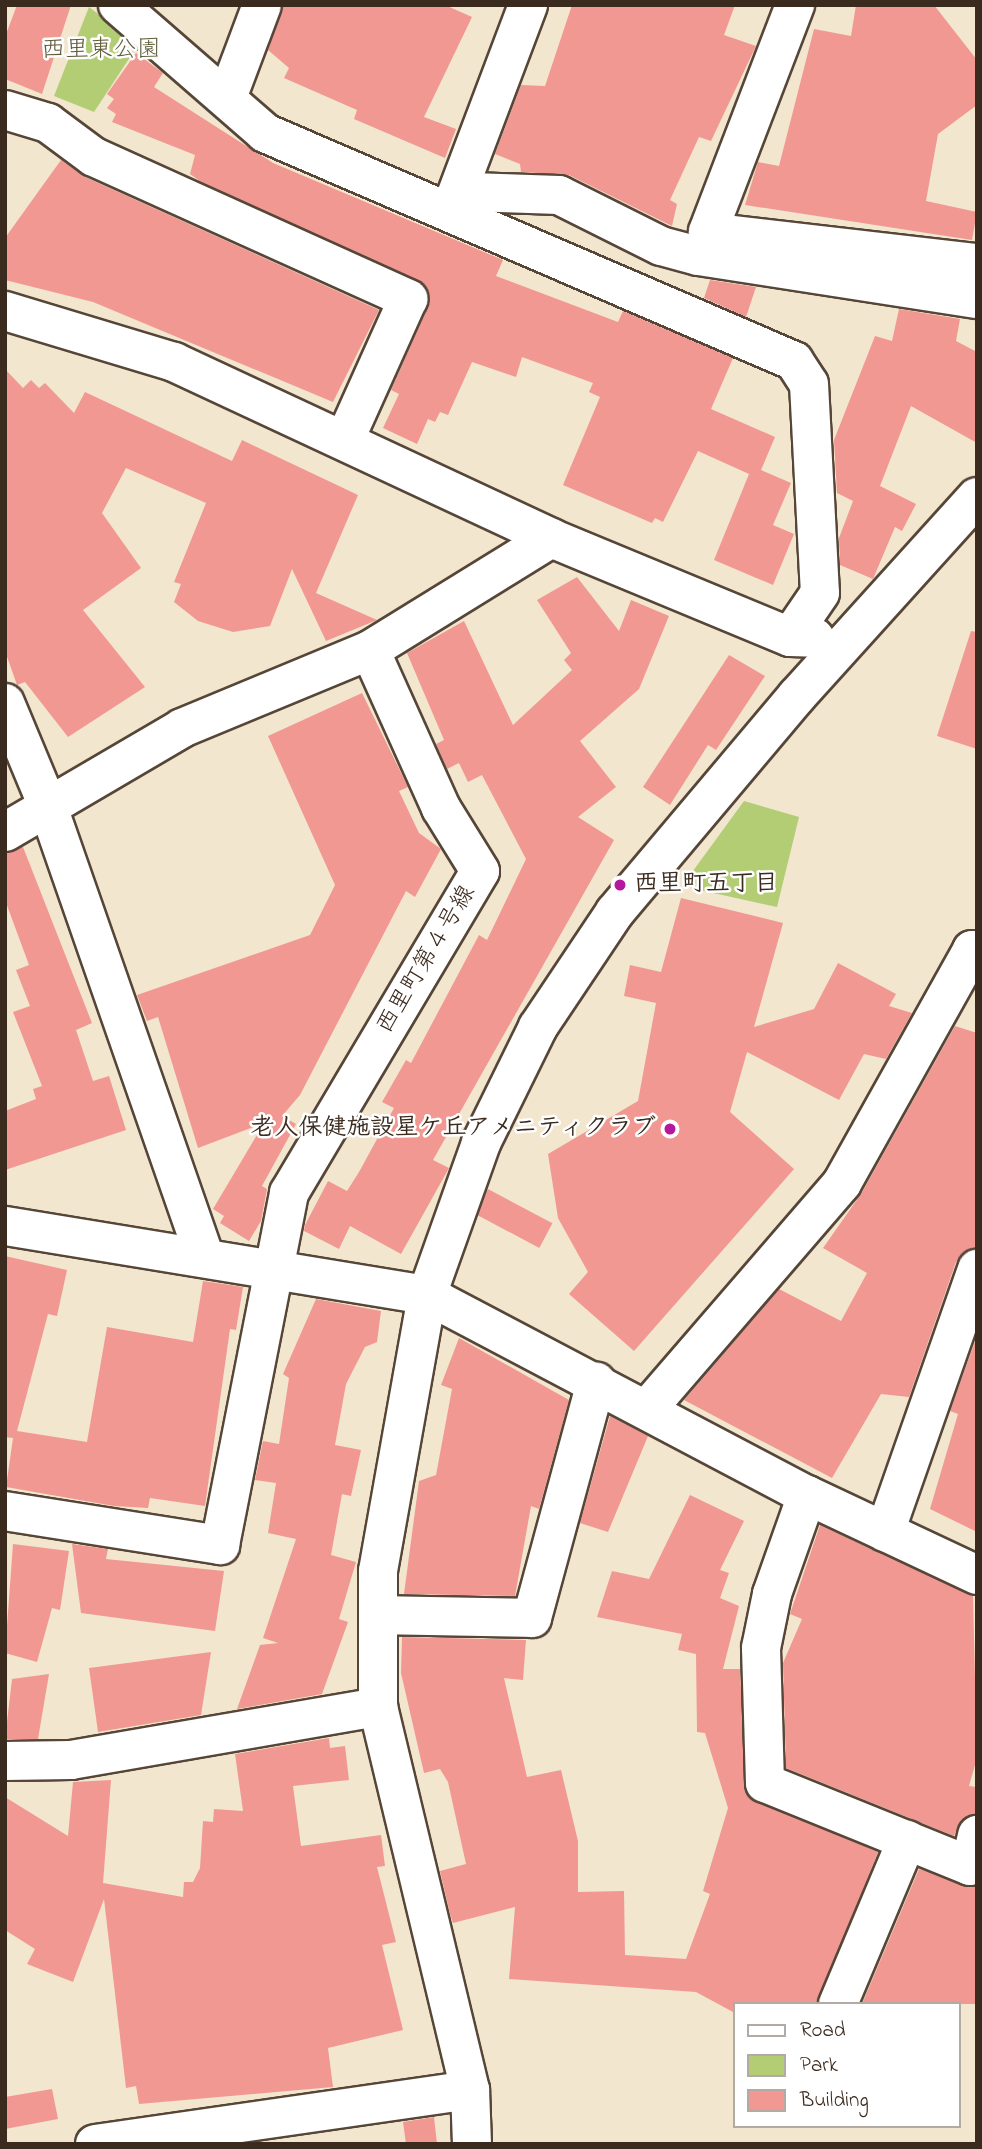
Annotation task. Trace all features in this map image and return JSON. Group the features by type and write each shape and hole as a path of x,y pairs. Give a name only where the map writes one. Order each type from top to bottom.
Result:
{"street":[{"path":"118,5 265,133 311,156 455,211 794,361 809,384 820,593 790,637"},
{"path":"227,98 262,5"},
{"path":"455,211 528,5"},
{"path":"795,5 708,232 977,263"},
{"path":"5,110 48,123 94,158 408,299 346,438"},
{"path":"455,211 471,192 559,195 661,246 698,256 977,299"},
{"path":"5,311 174,362 346,438 551,538 790,637 845,641"},
{"path":"472,2144 470,2090 379,1707 378,1571 427,1295 481,1143 538,1027 615,912 845,641 977,497"},
{"path":"5,832 47,804 182,728 370,650 551,538"},
{"name":"西里町第４号線","path":"278,1273 289,1193 480,871 441,808 370,650"},
{"path":"5,703 47,804 204,1255"},
{"path":"648,1408 842,1183 977,951"},
{"path":"5,1226 204,1255 278,1273 427,1295 648,1408 807,1495 977,1575"},
{"path":"885,1532 977,1269"},
{"path":"5,1511 220,1545 278,1273"},
{"path":"380,1615 532,1619 596,1382"},
{"path":"807,1495 761,1648 765,1783 970,1866 977,1835"},
{"path":"5,1761 71,1760 379,1707"},
{"path":"839,2002 907,1840"},
{"path":"95,2144 470,2090"}],"green space":[{"name":"西里東公園","path":"89,7 138,45 94,112 54,96"},
{"path":"744,801 799,817 777,907 682,886"}],"building":[{"path":"17,5 71,5 42,94 5,79 5,37"},
{"path":"283,5 445,5 472,17 424,117 456,129 445,158 354,119 357,110 284,78 289,68 268,50"},
{"path":"572,5 735,5 724,35 756,46 711,141 699,137 670,200 677,204 672,226 569,175 521,172 520,164 495,154 521,85 545,86"},
{"path":"856,5 934,5 977,60 977,105 938,134 926,201 977,212 972,240 745,205 758,162 779,166 814,29 851,36"},
{"path":"136,53 163,73 154,87 273,163 503,260 496,276 618,322 623,311 733,358 711,409 775,437 761,470 791,483 773,525 794,534 773,585 714,560 749,474 698,451 663,522 655,518 652,523 563,485 600,397 589,392 593,383 522,357 516,377 472,362 448,415 440,412 435,422 428,419 417,444 383,428 399,394 391,390 428,307 426,287 200,181 190,174 195,155 112,122 116,114 107,108 114,99 107,94"},
{"path":"61,160 85,177 379,310 333,402 93,302 5,280 5,238"},
{"path":"710,280 756,287 746,317 704,298"},
{"path":"899,309 960,319 956,341 977,352 977,443 911,406 880,486 916,504 902,531 895,527 873,579 840,565 839,538 853,501 837,493 834,440 875,336 892,341"},
{"path":"5,369 23,388 31,380 39,388 45,383 74,413 85,392 232,461 242,440 358,495 316,593 377,620 326,641 292,569 270,626 233,632 198,621 174,602 181,584 174,582 206,503 126,468 102,513 141,568 83,610 145,687 68,737 25,682 17,685 5,651"},
{"path":"577,577 619,631 631,600 669,616 639,689 580,741 616,787 578,817 614,840 433,1160 449,1168 401,1254 350,1226 339,1249 304,1231 305,1225 328,1181 347,1191 359,1172 394,1108 382,1102 406,1060 411,1063 479,935 487,940 526,859 482,775 468,782 459,763 447,769 436,744 444,740 407,653 464,621 513,725 572,670 564,660 571,653 537,600"},
{"path":"971,631 977,632 977,749 937,736"},
{"path":"729,655 765,676 716,750 708,745 670,805 643,787"},
{"path":"362,693 408,787 399,791 419,833 441,849 415,897 406,891 300,1095 282,1116 296,1124 262,1186 267,1189 261,1221 249,1241 220,1223 224,1216 213,1209 264,1123 198,1148 158,1017 147,1021 137,995 310,935 335,885 268,736"},
{"path":"23,847 92,1023 76,1030 93,1081 109,1076 126,1130 5,1170 5,1111 36,1099 33,1089 42,1086 13,1012 30,1006 16,970 29,965 5,900 5,854"},
{"name":"老人保健施設星ケ丘アメニティクラブ","path":"681,898 783,923 754,1027 814,1009 838,963 896,994 889,1006 912,1013 886,1059 864,1054 839,1100 747,1052 730,1112 794,1169 634,1351 569,1294 588,1272 558,1218 548,1154 638,1101 656,1003 624,996 630,965 661,972"},
{"path":"955,1026 977,1033 977,1248 956,1262 909,1397 881,1394 832,1478 684,1400 779,1289 841,1321 867,1273 823,1248 861,1194"},
{"path":"488,1189 552,1223 539,1248 475,1214"},
{"path":"5,1256 67,1270 57,1316 48,1314 17,1431 87,1442 107,1327 193,1342 203,1281 243,1287 236,1330 230,1329 205,1506 150,1498 148,1508 114,1506 6,1487 13,1438 5,1437"},
{"path":"316,1299 381,1311 377,1342 365,1347 346,1384 335,1445 361,1450 351,1496 342,1494 331,1555 356,1562 339,1619 348,1622 322,1694 237,1709 260,1645 278,1643 263,1638 296,1539 268,1533 276,1483 255,1480 263,1441 279,1444 289,1378 283,1374"},
{"path":"977,1336 977,1532 930,1509 958,1414 950,1411"},
{"path":"459,1338 569,1400 539,1509 531,1506 515,1596 404,1594 419,1481 436,1475 452,1389 441,1385"},
{"path":"610,1416 648,1436 608,1532 580,1523"},
{"path":"690,1495 744,1521 720,1570 729,1573 720,1598 739,1606 723,1669 740,1669 747,1795 878,1852 818,2002 734,2002 733,2012 696,1992 509,1979 515,1907 453,1923 440,1871 466,1864 448,1782 440,1769 424,1773 401,1673 402,1637 526,1640 523,1680 504,1678 527,1777 561,1770 578,1841 578,1892 624,1891 625,1955 686,1959 710,1894 703,1891 728,1808 705,1733 697,1732 696,1654 678,1650 682,1634 597,1617 612,1571 649,1579"},
{"path":"820,1525 973,1596 977,1758 969,1786 977,1787 977,1814 961,1820 954,1836 786,1768 783,1663 802,1619 790,1614"},
{"path":"13,1544 69,1551 60,1610 52,1608 37,1662 5,1653"},
{"path":"72,1544 108,1549 106,1559 224,1571 215,1631 81,1613"},
{"path":"211,1652 201,1715 98,1732 89,1668"},
{"path":"49,1674 38,1739 5,1739 12,1679"},
{"path":"329,1738 330,1748 345,1746 349,1780 293,1786 301,1846 381,1835 385,1866 377,1867 396,1942 382,1945 403,2030 328,2048 333,2087 139,2104 136,2086 126,2088 104,1899 73,1982 27,1964 35,1949 5,1930 5,1797 68,1836 73,1782 111,1780 103,1883 183,1897 184,1882 193,1882 200,1868 203,1821 213,1822 214,1809 243,1811 235,1754"},
{"path":"919,1869 977,1886 977,2004 863,2002"},
{"path":"52,2089 58,2119 5,2129 5,2097"},
{"path":"434,2117 437,2144 406,2144 403,2122"}],"place":[{"name":"西里町五丁目","path":"620,885"},
{"name":"老人保健施設星ケ丘アメニティクラブ","path":"670,1129"}]}
